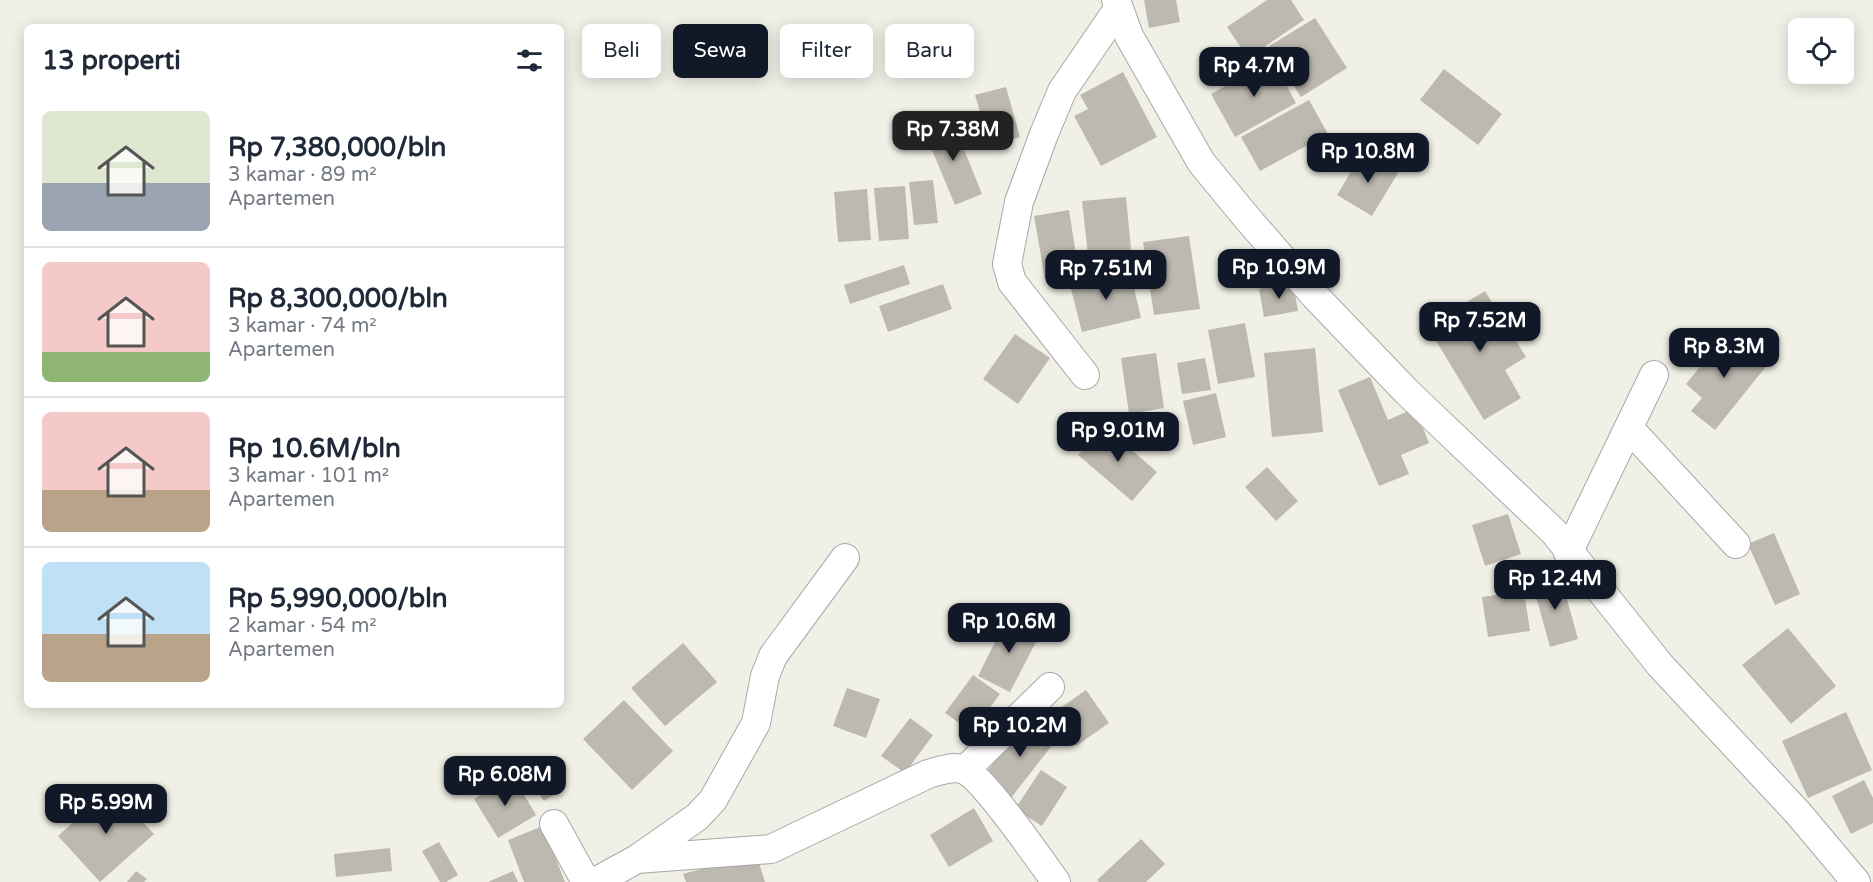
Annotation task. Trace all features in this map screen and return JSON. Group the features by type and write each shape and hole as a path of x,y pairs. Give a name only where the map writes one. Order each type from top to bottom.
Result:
{"street":[{"path":"1085,375 1012,282 1007,264 1019,202 1062,91 1117,5"},
{"path":"1117,5 1129,36 1201,162 1247,218 1314,295 1407,392 1554,532 1568,553 1660,664 1798,813 1856,882"},
{"path":"1568,553 1654,375"},
{"path":"1629,428 1736,544"},
{"path":"595,882 637,859 697,817 713,800 756,723 765,676 773,656 845,558"},
{"path":"965,770 1050,687"},
{"path":"637,859 771,849 928,774 954,768 965,770 988,794 1056,882"},
{"path":"554,824 586,882"}],"building":[{"path":"1144,0 1176,0 1180,22 1149,28"},
{"path":"1267,0 1291,0 1304,20 1248,58 1227,27"},
{"path":"1315,18 1347,68 1301,97 1269,46"},
{"path":"1273,60 1296,103 1235,137 1211,94"},
{"path":"1444,69 1502,114 1478,145 1420,100"},
{"path":"1123,72 1157,137 1101,166 1074,116 1088,109 1080,95"},
{"path":"1006,87 1020,137 990,146 975,95"},
{"path":"1309,100 1328,134 1260,171 1241,137"},
{"path":"952,120 982,194 955,205 924,131"},
{"path":"1363,152 1398,173 1372,216 1337,195"},
{"path":"933,180 938,223 914,225 909,182"},
{"path":"905,186 909,239 879,241 874,188"},
{"path":"867,189 871,240 838,242 834,192"},
{"path":"1126,197 1132,259 1089,264 1082,201"},
{"path":"1069,210 1079,274 1045,279 1034,216"},
{"path":"1189,236 1200,309 1154,315 1143,242"},
{"path":"904,265 910,284 850,304 844,285"},
{"path":"1130,271 1141,318 1082,332 1070,285"},
{"path":"1293,283 1298,311 1264,317 1259,289"},
{"path":"943,284 952,309 888,332 879,306"},
{"path":"1485,291 1526,357 1505,370 1521,398 1484,420 1427,326"},
{"path":"1245,323 1255,377 1218,384 1208,330"},
{"path":"1728,332 1768,364 1715,430 1691,411 1702,398 1686,384"},
{"path":"1015,334 1050,358 1018,404 983,379"},
{"path":"1315,348 1323,432 1272,437 1264,353"},
{"path":"1156,353 1164,408 1129,414 1121,358"},
{"path":"1205,358 1211,390 1182,394 1177,363"},
{"path":"1370,377 1388,420 1415,408 1429,443 1401,455 1409,474 1379,486 1338,390"},
{"path":"1216,393 1226,437 1193,445 1183,401"},
{"path":"1104,426 1157,472 1132,501 1078,455"},
{"path":"1267,467 1298,501 1276,521 1245,487"},
{"path":"1508,514 1521,554 1485,566 1472,525"},
{"path":"1774,533 1800,594 1775,605 1748,544"},
{"path":"1560,574 1578,639 1550,647 1532,582"},
{"path":"1524,591 1530,631 1488,637 1482,597"},
{"path":"1008,616 1041,632 1010,692 978,676"},
{"path":"1788,628 1836,686 1791,724 1742,665"},
{"path":"683,643 717,682 665,726 631,688"},
{"path":"973,675 1000,694 972,732 945,713"},
{"path":"847,688 880,699 866,738 833,726"},
{"path":"1086,690 1109,723 1076,746 1053,713"},
{"path":"624,700 673,751 632,790 583,739"},
{"path":"1846,712 1872,770 1808,798 1782,741"},
{"path":"1030,717 1057,739 1011,798 983,776"},
{"path":"910,718 933,735 905,773 881,756"},
{"path":"542,756 564,788 544,801 523,770"},
{"path":"1041,770 1067,787 1042,826 1015,809"},
{"path":"513,776 536,815 498,838 474,799"},
{"path":"1864,780 1873,798 1873,823 1851,834 1832,796"},
{"path":"111,788 154,834 100,882 58,836"},
{"path":"974,808 993,841 949,867 930,835"},
{"path":"543,826 565,882 524,882 508,840"},
{"path":"1141,839 1165,864 1146,882 1099,882 1097,880"},
{"path":"439,842 458,875 446,882 440,882 422,851"},
{"path":"390,848 392,871 336,877 334,854"},
{"path":"756,853 765,882 686,882 683,874"},
{"path":"136,871 147,879 144,882 127,882"},
{"path":"513,871 518,882 488,882"}]}
